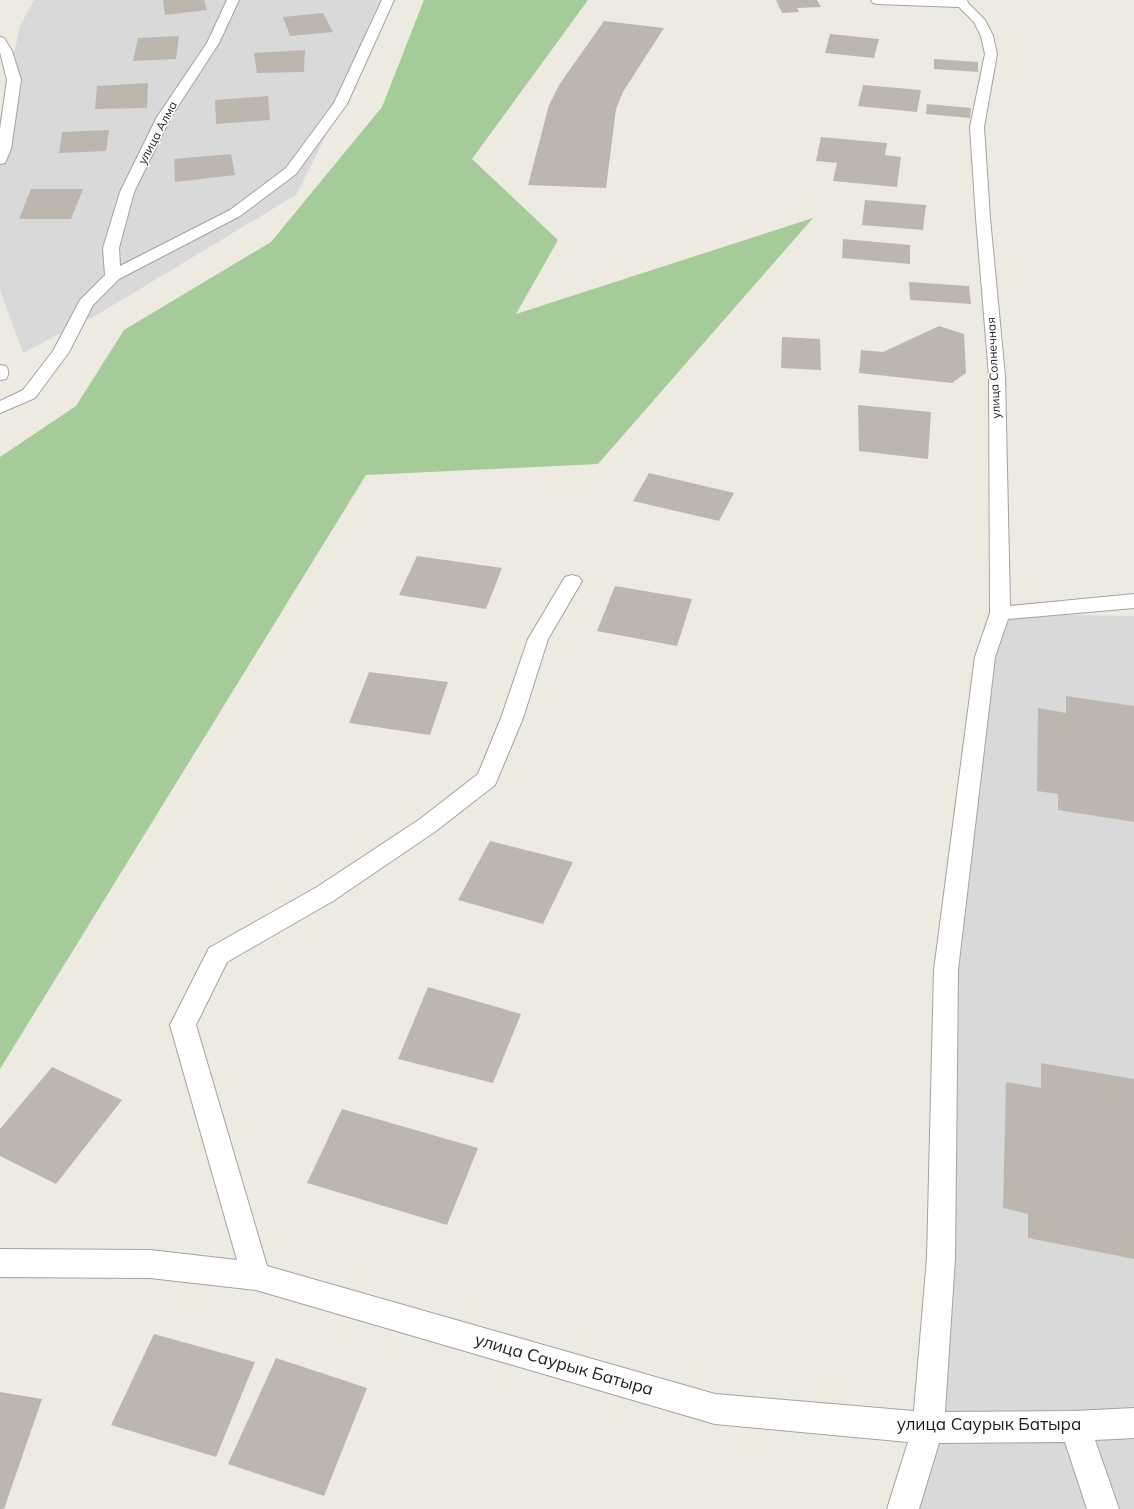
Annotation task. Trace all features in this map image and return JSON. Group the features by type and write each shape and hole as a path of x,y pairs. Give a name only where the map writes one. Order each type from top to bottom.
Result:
{"street":[{"name":"улица Алма","path":"113,276 111,248 127,192 164,117 213,43 233,0"},
{"path":"0,408 29,394 61,352 86,303 113,276 235,213 291,171 340,104 385,10 388,0"},
{"path":"877,0 961,2"},
{"name":"улица Солнечная","path":"903,1509 928,1428 941,1258 946,970 985,657 1000,613 997,376 983,218 977,127 991,54 987,36 979,20 961,2"},
{"path":"0,41 6,51 14,80 4,149 0,160"},
{"path":"0,370 0,375"},
{"path":"256,1276 184,1025 218,955 325,894 428,825 487,780 512,718 538,639 572,581"},
{"path":"1000,613 1134,600"},
{"name":"улица Саурык Батыра","path":"0,1263 150,1264 256,1276 715,1409 928,1428 1075,1426 1134,1423"},
{"path":"1075,1426 1103,1509"}],"shaded area":[{"path":"34,0 394,0 296,195 100,313 23,353 0,290 0,120 20,26"},
{"path":"1001,614 1134,616 1134,1509 914,1509 928,1428 937,968"}],"green space":[{"path":"424,0 588,0 472,159 558,240 516,314 813,218 598,464 366,475 0,1069 0,457 76,406 124,330 271,242 382,107"}],"building":[{"path":"163,0 204,0 207,10 165,15"},
{"path":"776,0 817,0 821,7 797,8 799,12 782,13"},
{"path":"323,13 333,32 290,36 283,17"},
{"path":"604,21 664,28 623,92 616,109 606,188 528,185 549,105 559,85"},
{"path":"830,34 879,39 874,58 825,53"},
{"path":"179,36 176,59 133,61 138,38"},
{"path":"305,50 304,72 257,73 254,53"},
{"path":"934,59 978,62 978,72 934,69"},
{"path":"148,83 147,108 95,109 97,86"},
{"path":"863,85 921,90 917,112 858,106"},
{"path":"268,96 270,120 216,124 215,100"},
{"path":"927,104 971,108 970,118 926,114"},
{"path":"109,130 106,151 59,153 62,132"},
{"path":"821,137 887,143 885,155 901,157 897,187 833,181 837,163 816,161"},
{"path":"231,154 235,175 175,182 174,159"},
{"path":"31,189 83,189 71,219 19,219"},
{"path":"865,200 926,205 923,230 862,225"},
{"path":"843,239 910,245 910,264 842,258"},
{"path":"909,282 969,286 971,304 910,300"},
{"path":"939,326 964,334 966,373 952,383 859,373 861,350 883,352"},
{"path":"782,337 820,339 821,370 781,368"},
{"path":"858,405 931,412 928,459 859,451"},
{"path":"649,473 734,493 719,521 633,501"},
{"path":"417,556 502,568 486,609 399,595"},
{"path":"615,586 692,599 677,646 597,631"},
{"path":"369,672 448,682 430,735 349,723"},
{"path":"1066,696 1134,706 1134,822 1058,810 1058,794 1037,791 1038,708 1066,713"},
{"path":"490,841 573,862 543,924 458,900"},
{"path":"428,987 521,1014 493,1083 398,1059"},
{"path":"1041,1063 1134,1079 1134,1259 1028,1238 1028,1214 1003,1208 1006,1082 1041,1088"},
{"path":"52,1067 122,1100 56,1184 0,1156 0,1129"},
{"path":"342,1109 478,1148 447,1225 307,1183"},
{"path":"154,1334 255,1362 216,1457 111,1425"},
{"path":"276,1358 367,1388 324,1496 228,1464"},
{"path":"0,1392 42,1399 4,1509 0,1509"}]}
